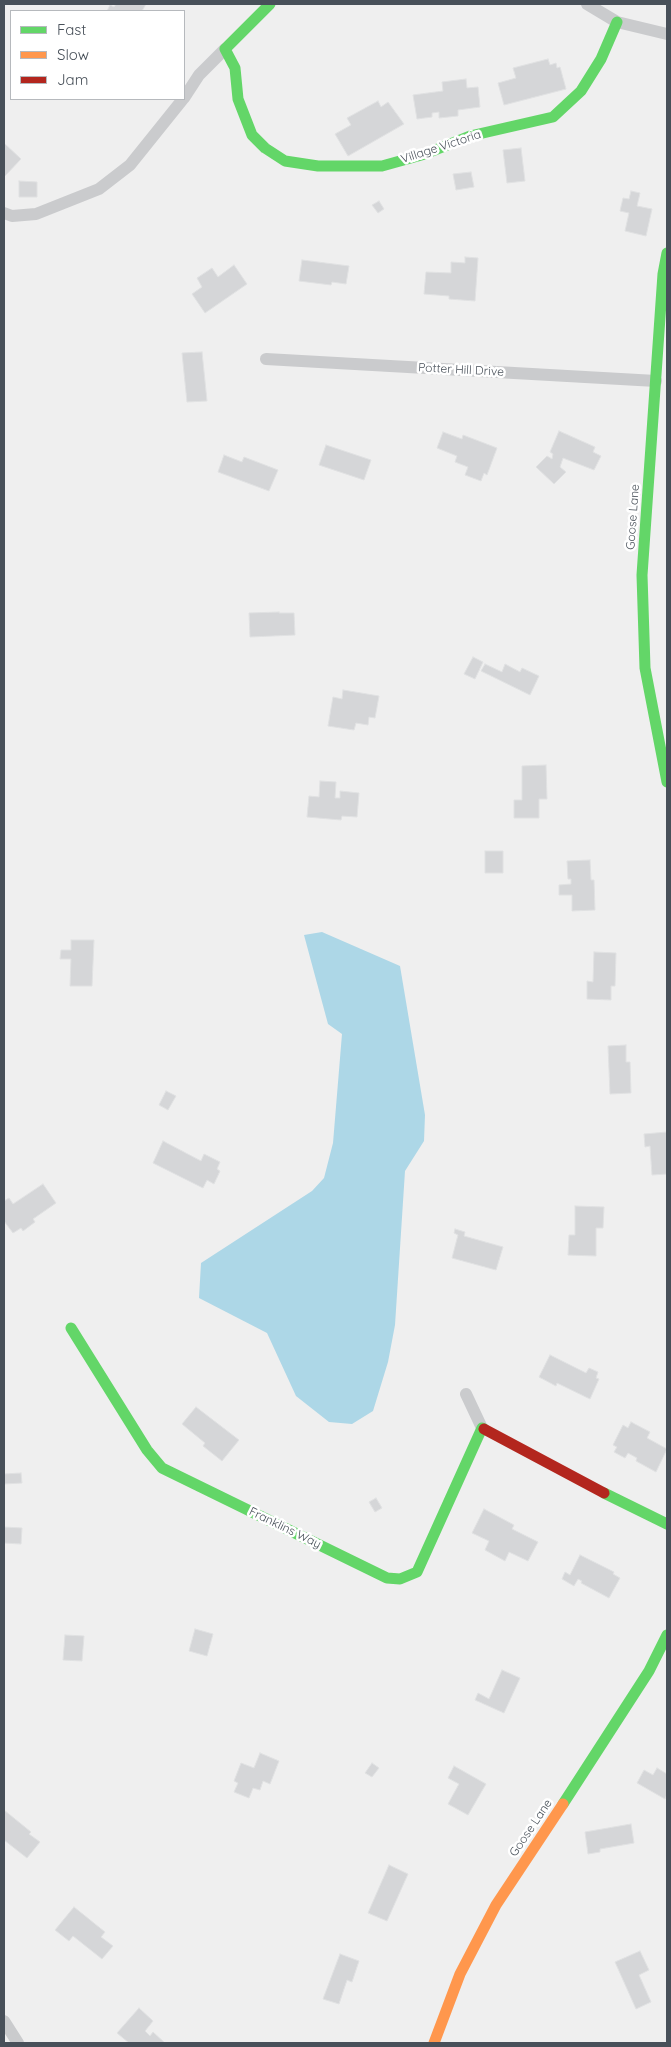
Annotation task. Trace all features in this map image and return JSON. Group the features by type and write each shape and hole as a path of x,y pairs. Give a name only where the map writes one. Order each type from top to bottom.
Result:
{"street":[{"path":"185,96 199,74 217,59 246,25 270,4"},
{"path":"587,4 617,22 667,34"},
{"name":"Village Victoria","path":"225,49 235,68 238,100 252,135 265,148 285,161 318,166 382,166 425,154 470,136 553,117 582,91 601,59 617,22"},
{"path":"4,213 12,216 36,214 99,189 130,165 182,100"},
{"name":"Goose Lane","path":"667,253 663,274 642,575 645,668 667,782"},
{"name":"Potter Hill Drive","path":"266,359 656,381"},
{"name":"Franklins Way","path":"71,1328 147,1450 162,1468 387,1578 400,1579 417,1572 482,1428"},
{"path":"466,1394 482,1428 568,1475 667,1524"},
{"name":"Goose Lane","path":"434,2043 460,1974 496,1905 598,1753 649,1671 667,1635"},
{"path":"4,2021 18,2043"}],"water":[{"path":"322,932 400,966 425,1115 424,1141 405,1171 395,1325 388,1362 373,1411 352,1424 329,1422 296,1396 267,1333 199,1298 201,1263 312,1191 324,1178 333,1143 342,1034 328,1024 304,935"}],"building":[{"path":"116,4 146,4 143,10 108,10 110,5 114,7"},
{"path":"548,59 550,65 556,63 557,68 560,67 566,89 504,105 498,83 516,78 513,68"},
{"path":"466,79 467,88 478,87 480,107 458,110 458,116 439,118 439,112 432,113 432,117 417,119 413,95 443,91 442,82"},
{"path":"378,101 381,107 388,102 404,124 348,156 335,134 351,125 347,118"},
{"path":"4,143 21,159 5,176 4,174"},
{"path":"521,148 525,181 507,183 503,150"},
{"path":"471,172 474,187 456,190 453,174"},
{"path":"19,181 37,182 37,197 19,197"},
{"path":"631,191 640,193 637,206 652,209 646,236 625,231 629,213 620,211 623,198 629,199"},
{"path":"379,201 384,209 378,213 372,205"},
{"path":"465,257 478,258 475,301 449,299 449,296 424,294 426,272 451,273 451,262 465,263"},
{"path":"302,260 349,266 346,284 332,282 331,285 299,281"},
{"path":"234,265 247,284 205,313 192,294 202,287 197,278 212,268 218,277"},
{"path":"202,352 207,401 187,402 182,353"},
{"path":"559,431 595,447 593,452 601,456 594,470 563,458 560,467 566,472 554,484 536,467 547,456 552,459 553,454 550,452"},
{"path":"443,432 462,439 463,435 497,448 487,475 484,473 481,481 465,475 468,467 455,462 457,456 437,448"},
{"path":"326,445 371,460 364,480 319,465"},
{"path":"224,455 242,462 244,457 278,470 269,491 218,472"},
{"path":"249,613 294,613 295,635 250,637"},
{"path":"473,657 483,662 475,679 464,674"},
{"path":"485,664 502,672 505,664 520,672 522,668 539,676 530,695 481,671"},
{"path":"343,690 379,696 375,718 369,717 368,725 356,723 354,730 328,726 333,697 342,699"},
{"path":"546,765 547,799 539,799 539,818 514,818 514,800 522,800 522,766"},
{"path":"320,781 336,782 335,798 340,798 340,791 359,793 357,817 342,816 341,820 307,817 309,796 319,797"},
{"path":"485,851 503,851 503,873 485,873"},
{"path":"590,860 591,880 594,880 595,910 572,911 572,895 559,895 559,885 571,884 571,879 568,879 567,861"},
{"path":"71,940 94,940 92,986 70,986 71,959 60,959 61,950 71,950"},
{"path":"594,952 616,953 615,986 611,986 611,1000 587,999 587,981 593,982"},
{"path":"626,1045 626,1062 630,1062 631,1093 610,1094 608,1046"},
{"path":"166,1091 176,1096 168,1110 159,1105"},
{"path":"667,1132 667,1174 652,1175 650,1146 645,1147 644,1134"},
{"path":"163,1141 201,1161 204,1154 220,1162 217,1169 220,1171 214,1184 207,1180 203,1188 153,1163"},
{"path":"43,1184 56,1203 33,1219 35,1222 23,1231 21,1228 13,1233 4,1221 4,1201 9,1198 13,1204"},
{"path":"575,1206 604,1207 603,1228 596,1228 596,1256 568,1255 569,1235 575,1235"},
{"path":"455,1229 465,1232 464,1236 503,1247 496,1270 452,1258 458,1235 454,1233"},
{"path":"550,1355 586,1373 589,1368 598,1372 596,1378 599,1379 590,1399 557,1383 556,1386 539,1377"},
{"path":"196,1407 239,1440 222,1461 203,1446 205,1443 182,1424"},
{"path":"631,1422 650,1432 647,1438 667,1449 656,1472 636,1461 637,1458 628,1453 625,1458 614,1452 617,1447 613,1445 623,1425 628,1428"},
{"path":"21,1473 22,1483 4,1484 4,1474"},
{"path":"376,1498 382,1508 375,1512 369,1502"},
{"path":"484,1509 514,1525 512,1529 538,1542 528,1561 509,1552 505,1561 485,1550 489,1541 472,1533"},
{"path":"4,1527 22,1528 21,1544 4,1543"},
{"path":"580,1555 614,1572 613,1574 620,1578 609,1598 581,1583 582,1581 578,1579 574,1586 562,1579 565,1572 570,1575"},
{"path":"195,1629 213,1634 207,1656 189,1651"},
{"path":"65,1635 84,1636 82,1661 63,1660"},
{"path":"502,1670 520,1678 504,1713 475,1700 478,1693 489,1699"},
{"path":"260,1753 279,1761 270,1784 263,1781 260,1790 253,1788 249,1798 234,1792 238,1783 234,1781 241,1763 254,1768"},
{"path":"372,1763 379,1768 372,1777 365,1773"},
{"path":"454,1766 486,1784 468,1815 448,1804 459,1784 448,1778"},
{"path":"657,1768 667,1774 667,1794 665,1799 637,1783 644,1770 653,1775"},
{"path":"4,1810 40,1842 27,1858 4,1840"},
{"path":"631,1824 634,1843 600,1849 600,1852 588,1854 585,1832"},
{"path":"389,1865 408,1874 387,1921 368,1913"},
{"path":"74,1907 105,1932 101,1937 113,1946 102,1959 73,1936 69,1941 55,1930"},
{"path":"640,1951 649,1970 639,1975 651,2002 636,2009 615,1962"},
{"path":"340,1954 359,1961 352,1982 347,1980 339,2004 323,1999"},
{"path":"139,2008 153,2021 145,2031 150,2036 153,2032 165,2043 129,2043 117,2033"}],"traffic: fast":[{"path":"270,4 225,49 235,68 238,99 252,135 265,148 285,161 318,166 382,166 425,154 470,136 553,117 581,91 601,59 617,22"},
{"path":"667,253 663,274 642,575 645,668 667,782"},
{"path":"71,1328 147,1450 162,1468 387,1578 400,1579 417,1572 482,1428 484,1429"},
{"path":"604,1493 667,1524"},
{"path":"563,1804 649,1671 667,1635"}],"traffic: slow":[{"path":"434,2043 460,1974 496,1905 563,1804"}],"traffic: jam":[{"path":"484,1429 604,1493"}]}
